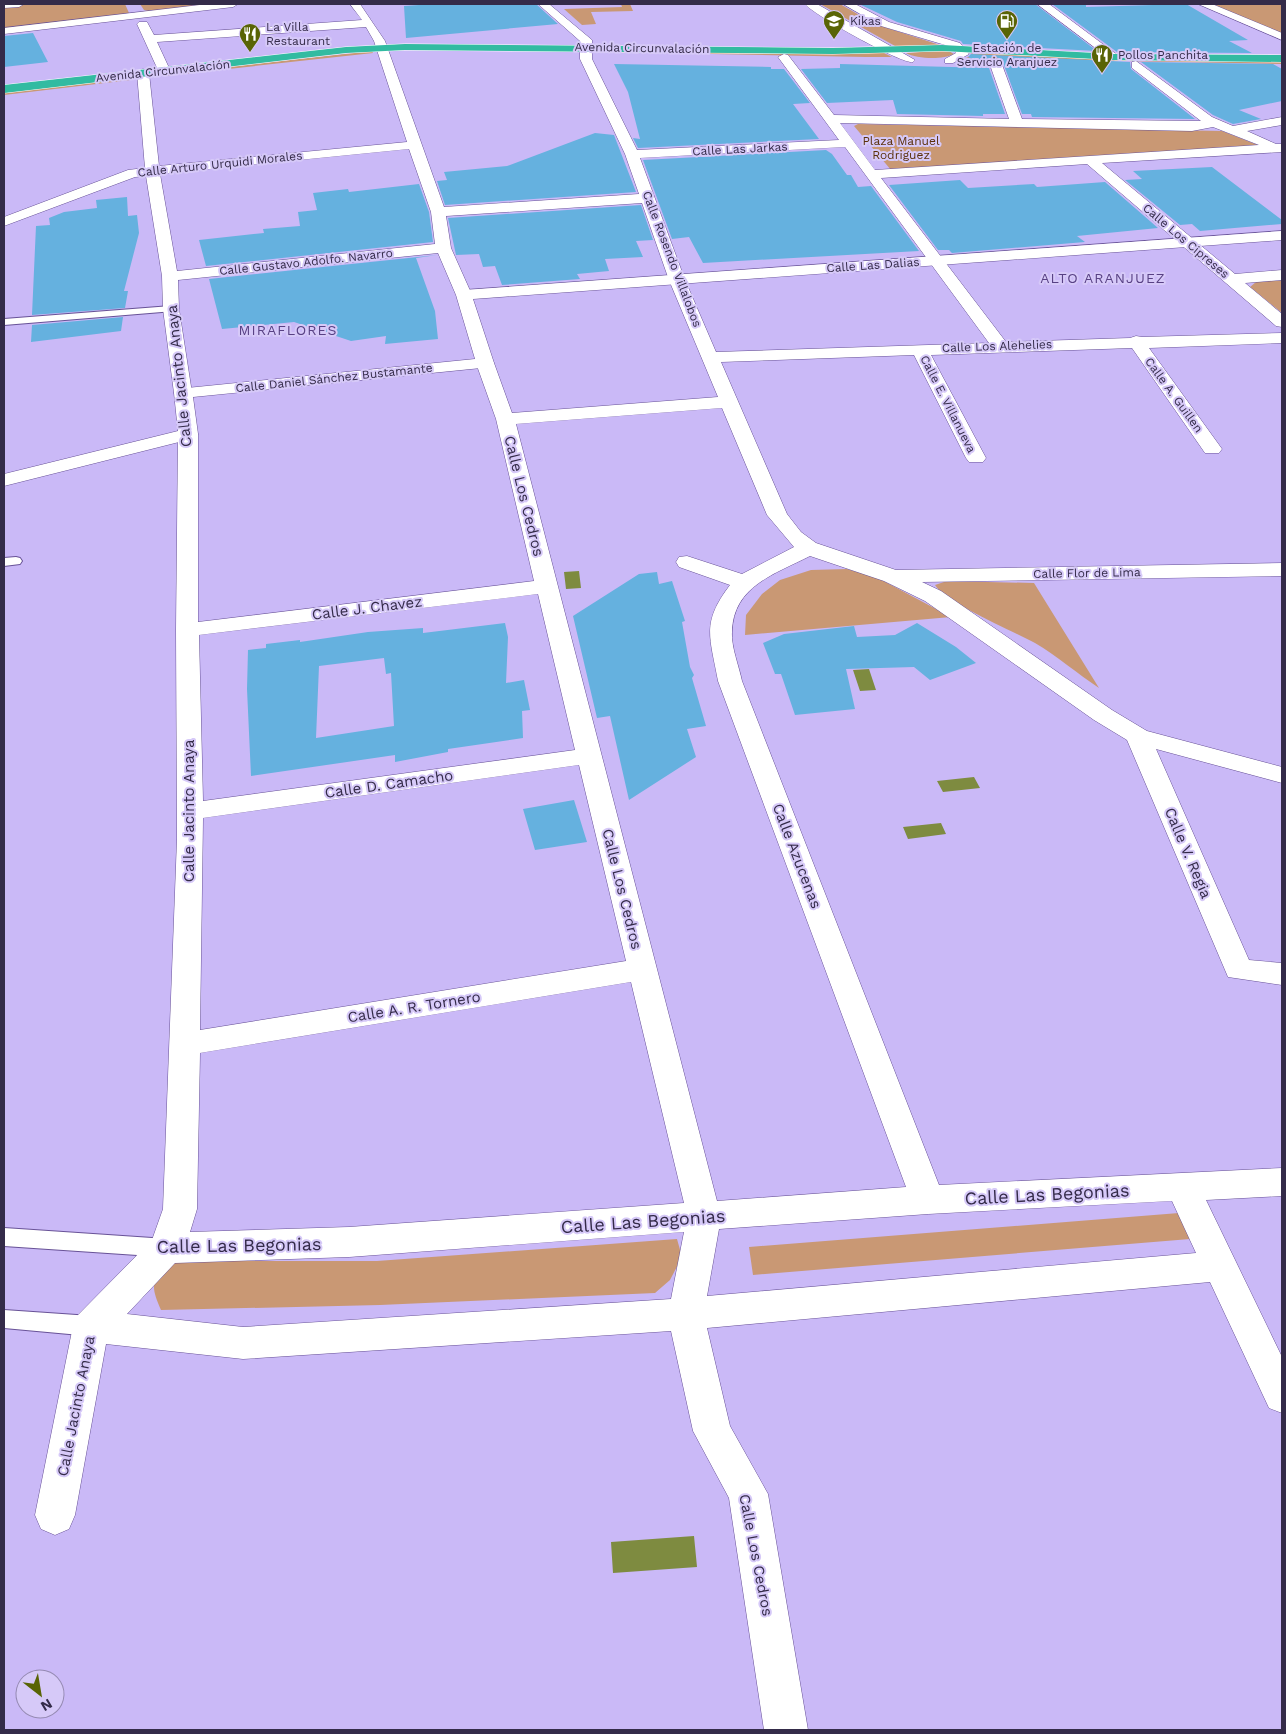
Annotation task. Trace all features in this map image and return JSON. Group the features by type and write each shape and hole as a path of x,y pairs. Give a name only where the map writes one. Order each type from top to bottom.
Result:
{"highway":[{"name":"Avenida Circunvalación","path":"4,97 143,77 164,70 383,52 586,50 833,51 961,48 1114,57 1282,60"},
{"name":"Avenida Circunvalación","path":"586,50 784,57 1282,67"},
{"name":"Avenida Circunvalación","path":"4,89 143,77 383,52"}],"street":[{"path":"4,5 19,4"},
{"path":"133,4 164,70"},
{"path":"4,31 233,4"},
{"name":"Calle Los Cedros","path":"355,4 369,23 383,52 438,212 443,248 464,295 505,419 643,969 704,1216 686,1314 712,1431 748,1494 786,1730"},
{"name":"Calle Rosendo Villalobos","path":"543,4 586,40 586,50 632,154 677,280 778,515 794,536 808,548"},
{"path":"810,4 909,60"},
{"path":"848,4 884,24 951,43 961,48 962,56 949,61"},
{"path":"1042,4 1114,57"},
{"path":"1203,4 1282,37"},
{"path":"150,39 369,23"},
{"path":"784,57 996,340 1282,323"},
{"path":"994,62 1016,124"},
{"path":"1136,65 1214,124 1281,149"},
{"name":"Calle Jacinto Anaya","path":"55,1516 91,1326 167,1248 180,1209 190,811 187,630 188,434 171,309 170,276 152,170 143,77"},
{"path":"831,119 1016,124 1192,126 1214,124"},
{"path":"1232,130 1282,122"},
{"name":"Calle Las Jarkas","path":"632,154 848,143"},
{"name":"Calle Arturo Urquidi Morales","path":"4,222 133,173 414,145"},
{"path":"872,174 1281,149"},
{"name":"Calle Los Cipreses","path":"1090,160 1282,323"},
{"path":"438,212 648,198"},
{"name":"Calle Las Dalias","path":"464,295 1282,235"},
{"name":"Calle Gustavo Adolfo. Navarro","path":"170,276 443,248"},
{"path":"1231,279 1282,275"},
{"name":"Calle Los Alehelies","path":"711,357 920,350 996,340 1136,341 1282,338"},
{"name":"Calle A. Guillen","path":"1136,341 1212,449"},
{"name":"Calle E. Villanueva","path":"920,350 976,458"},
{"name":"Calle Daniel Sánchez Bustamante","path":"183,393 485,363"},
{"path":"505,419 729,402"},
{"path":"4,480 188,434"},
{"path":"808,548 892,576 933,596 1103,715 1138,736 1282,775"},
{"name":"Calle Azucenas","path":"808,548 743,582 726,605 720,632 730,681 928,1200"},
{"path":"688,562 743,582"},
{"name":"Calle Flor de Lima","path":"892,576 1282,569"},
{"name":"Calle J. Chavez","path":"187,630 547,586"},
{"name":"Calle V. Regia","path":"1138,736 1238,970 1282,974"},
{"name":"Calle D. Camacho","path":"190,811 589,756"},
{"name":"Calle A. R. Tornero","path":"184,1044 643,969"},
{"name":"Calle Las Begonias","path":"167,1248 349,1242 928,1200 1282,1182"},
{"path":"1183,1188 1282,1396"},
{"path":"91,1326 243,1343 686,1314 1221,1266"}],"lane":[{"path":"4,322 171,309"},
{"name":"Calle Las Begonias","path":"4,1237 167,1248"},
{"path":"4,1319 91,1326"}],"green space":[{"path":"33,4 125,4 129,13 121,16 4,29 4,7"},
{"path":"140,4 220,4 152,12 144,10"},
{"path":"621,4 630,4 633,11 591,12 596,24 582,25 564,9 622,7"},
{"path":"820,4 840,4 875,24 943,46 895,46"},
{"path":"1209,4 1282,4 1282,34"},
{"path":"947,50 954,54 930,58 917,57 906,53"},
{"path":"372,51 373,53 164,76 162,74"},
{"path":"610,52 882,52 892,57 866,57"},
{"path":"972,52 1112,60 1282,62 1282,64 966,58 971,56"},
{"path":"130,77 130,80 4,95 4,92"},
{"name":"Plaza Manuel Rodriguez","path":"858,124 1222,131 1258,145 891,170 854,126"},
{"path":"1282,280 1282,313 1250,287 1256,282"},
{"path":"847,569 878,578 951,617 745,635 746,615 762,594 780,580 811,570"},
{"path":"947,581 1034,583 1099,688 1035,643 952,600 935,585"},
{"path":"1179,1213 1190,1239 753,1275 749,1247"},
{"path":"677,1239 682,1257 670,1280 655,1293 380,1305 161,1310 154,1286 158,1277 177,1261 377,1261"}],"shaded area":[{"path":"579,571 581,588 566,589 564,572"},
{"path":"869,669 876,690 860,691 853,670"},
{"path":"974,777 980,788 943,792 937,781"},
{"path":"941,823 946,834 908,839 903,827"},
{"path":"694,1536 697,1567 613,1573 611,1542"}],"building":[{"path":"434,4 536,4 558,24 406,38 404,6"},
{"path":"859,4 1035,4 1097,51 963,44 961,41 897,22"},
{"path":"1052,4 1086,4 1086,7 1186,4 1248,40 1229,41 1252,53 1117,52"},
{"path":"33,33 48,62 4,67 4,36"},
{"path":"971,54 1130,62 1131,69 1195,119 1032,117 1031,114 1022,114 1002,60 994,56 987,61 989,67 968,57"},
{"path":"1141,62 1273,64 1282,69 1282,101 1239,110 1261,119 1233,124 1213,115"},
{"path":"614,64 771,67 771,69 784,69 810,103 793,104 819,139 638,148 633,138 640,139 628,92"},
{"path":"840,64 989,68 1005,114 983,114 983,116 897,114 893,100 827,103 801,69 840,68"},
{"path":"595,133 614,135 636,192 445,205 437,181 447,180 444,172 507,166"},
{"path":"826,150 832,154 847,175 851,175 858,187 871,186 919,251 703,263 689,237 672,239 643,160"},
{"path":"1212,167 1282,220 1282,224 1200,231 1192,224 1180,225 1125,180 1142,179 1133,171"},
{"path":"960,180 968,188 1034,184 1037,187 1105,182 1158,228 1077,236 1085,242 952,253 949,250 938,250 889,185"},
{"path":"419,184 429,212 433,242 206,266 199,240 264,233 263,229 300,226 298,212 317,210 313,193 348,189 349,192"},
{"path":"127,197 128,216 137,215 139,233 124,291 128,291 125,308 32,315 36,226 50,225 49,218 64,212 97,208 96,200"},
{"path":"641,205 653,240 636,241 643,257 605,259 609,271 577,274 580,279 502,285 495,266 483,267 479,254 456,255 448,218"},
{"path":"437,255 416,258 435,311 438,339 385,344 386,336 351,341 294,322 222,329 209,279"},
{"path":"123,317 121,331 31,342 32,325"},
{"path":"657,572 659,584 672,581 685,621 682,622 690,667 694,675 692,678 706,726 687,729 696,757 629,800 610,716 597,718 573,616 639,574"},
{"path":"505,623 508,637 506,683 524,680 530,710 522,711 523,738 448,749 448,752 395,762 395,755 251,776 247,689 248,650 266,648 266,644 300,640 300,642 368,632 423,628 423,633","holes":["384,658 386,674 391,673 394,726 316,738 319,666"]},
{"path":"917,623 956,647 976,663 930,680 914,667 846,669 855,709 795,715 781,674 775,674 763,643 784,634 854,626 857,637 895,635"},
{"path":"574,800 587,842 535,850 523,809"}],"place":[{"name":"Kikas","path":"834,40"},
{"name":"Estación de Servicio Aranjuez","path":"1007,40"},
{"name":"La Villa Restaurant","path":"250,53"},
{"name":"Pollos Panchita","path":"1102,74"}],"district":[{"name":"ALTO ARANJUEZ","path":"1103,278"},
{"name":"MIRAFLORES","path":"288,330"}]}
